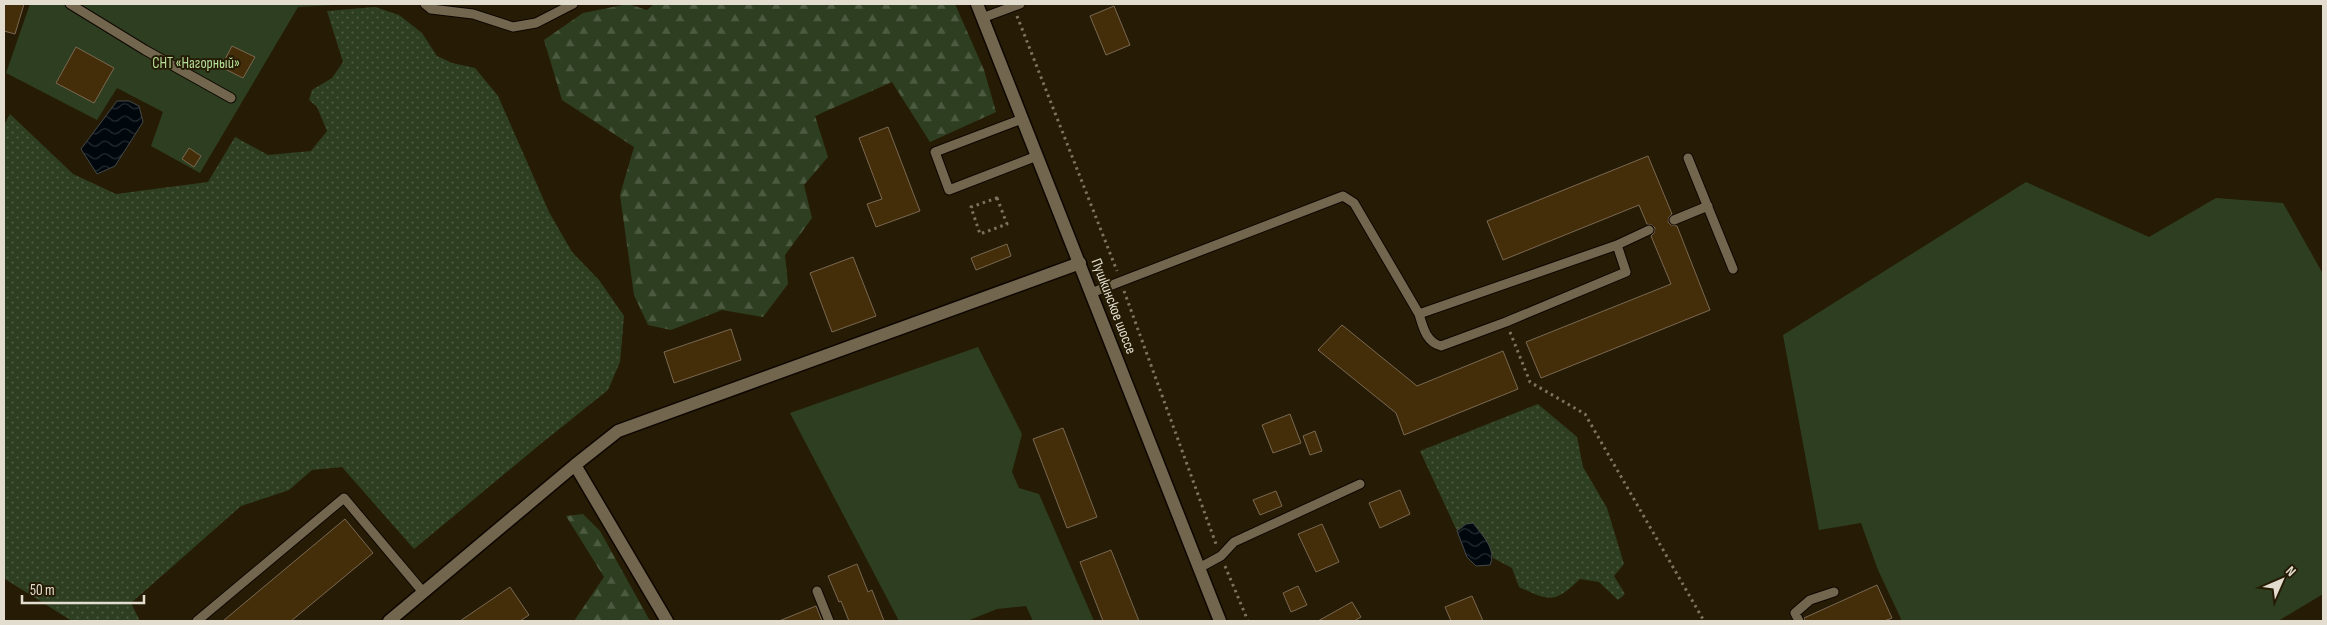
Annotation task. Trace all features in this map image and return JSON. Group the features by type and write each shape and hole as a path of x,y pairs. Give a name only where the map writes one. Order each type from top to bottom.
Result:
{"street":[{"name":"Пушкинское шоссе","path":"977,4 1220,621"},
{"path":"389,621 618,431 1080,263"},
{"path":"575,465 667,621"}],"lane":[{"path":"70,4 145,50 231,98"},
{"path":"425,4 431,9 473,14 513,27 536,23 573,4"},
{"path":"982,18 1017,5"},
{"path":"1022,119 935,152 949,190 1037,156"},
{"path":"1688,158 1733,269"},
{"path":"1091,293 1343,196 1354,204 1419,314 1425,334 1434,344 1441,346 1506,322 1626,272 1616,245"},
{"path":"1674,220 1708,206"},
{"path":"1419,314 1616,245 1649,230"},
{"path":"1199,568 1221,556 1234,542 1360,484"},
{"path":"197,621 344,498 423,592"},
{"path":"817,591 829,621"},
{"path":"1799,621 1796,613 1810,600 1834,592"}],"path":[{"path":"1017,5 1121,282 1201,506 1248,621"},
{"path":"997,198 1007,224 980,234 971,208 997,198"},
{"path":"1506,322 1530,382 1585,414 1704,621"}],"green space":[{"name":"СНТ «Нагорный»","path":"30,4 353,4 298,7 200,173 151,146 163,112 117,88 97,120 6,73"},
{"path":"628,4 647,10 654,4 955,4 984,70 996,112 930,142 892,82 815,116 828,157 804,185 812,218 785,255 788,284 763,317 722,310 671,330 648,325 634,295 620,195 634,147 562,100 544,40 583,13"},
{"path":"375,7 399,15 422,33 437,56 452,63 475,68 498,96 549,212 572,252 599,280 624,316 620,362 608,390 414,549 342,467 312,470 289,490 241,506 131,603 140,621 72,621 5,579 4,575 4,125 10,114 73,174 116,194 208,182 235,137 268,155 311,151 327,131 317,107 309,100 312,90 332,78 343,62 327,11"},
{"path":"2026,182 2149,237 2216,198 2283,203 2323,274 2323,594 2278,621 1902,621 1878,570 1861,523 1819,530 1783,335"},
{"path":"978,347 1022,434 1012,472 1019,488 1039,494 1094,621 1033,621 1026,606 997,609 967,621 899,621 790,413"},
{"path":"1538,404 1577,437 1583,467 1607,508 1624,564 1614,576 1625,594 1618,600 1599,582 1580,579 1564,593 1551,598 1519,587 1512,568 1493,558 1490,548 1473,523 1466,524 1457,531 1420,451"},
{"path":"583,514 600,531 650,621 574,621 604,577 566,516"}],"water":[{"path":"117,101 129,101 139,106 143,122 115,166 97,174 81,149"},
{"path":"1473,523 1490,548 1492,559 1490,565 1476,566 1467,557 1457,531 1466,524"}],"building":[{"path":"4,4 24,4 15,34 4,31"},
{"path":"1114,6 1130,45 1106,55 1090,16"},
{"path":"232,46 255,57 243,78 221,67"},
{"path":"76,47 114,68 94,103 56,83"},
{"path":"888,127 920,211 876,227 867,204 882,199 859,138"},
{"path":"189,148 201,156 194,167 182,159"},
{"path":"1648,156 1672,214 1668,222 1671,225 1677,226 1710,310 1541,378 1526,342 1671,284 1651,236 1655,228 1647,224 1639,205 1503,260 1487,221"},
{"path":"1007,244 1011,256 976,270 971,258"},
{"path":"853,257 876,316 832,332 810,273"},
{"path":"1342,325 1417,386 1503,351 1518,389 1404,435 1396,413 1318,350"},
{"path":"731,329 741,360 674,383 664,352"},
{"path":"1290,414 1301,443 1273,453 1262,425"},
{"path":"1063,428 1097,517 1067,528 1033,439"},
{"path":"1315,431 1322,451 1310,455 1303,436"},
{"path":"1400,490 1410,514 1380,528 1369,503"},
{"path":"1276,491 1282,506 1260,515 1253,500"},
{"path":"345,519 373,553 291,621 223,621"},
{"path":"1322,524 1339,562 1316,572 1298,534"},
{"path":"1111,550 1139,621 1103,621 1080,562"},
{"path":"857,564 868,592 872,590 884,621 849,621 841,601 839,602 828,576"},
{"path":"1877,585 1892,618 1884,621 1805,621 1804,618"},
{"path":"1298,586 1307,605 1291,612 1283,593"},
{"path":"510,587 529,615 520,621 460,621"},
{"path":"1472,596 1483,621 1451,621 1445,607"},
{"path":"1352,602 1361,617 1354,621 1318,621"},
{"path":"816,606 822,621 779,621"}]}
